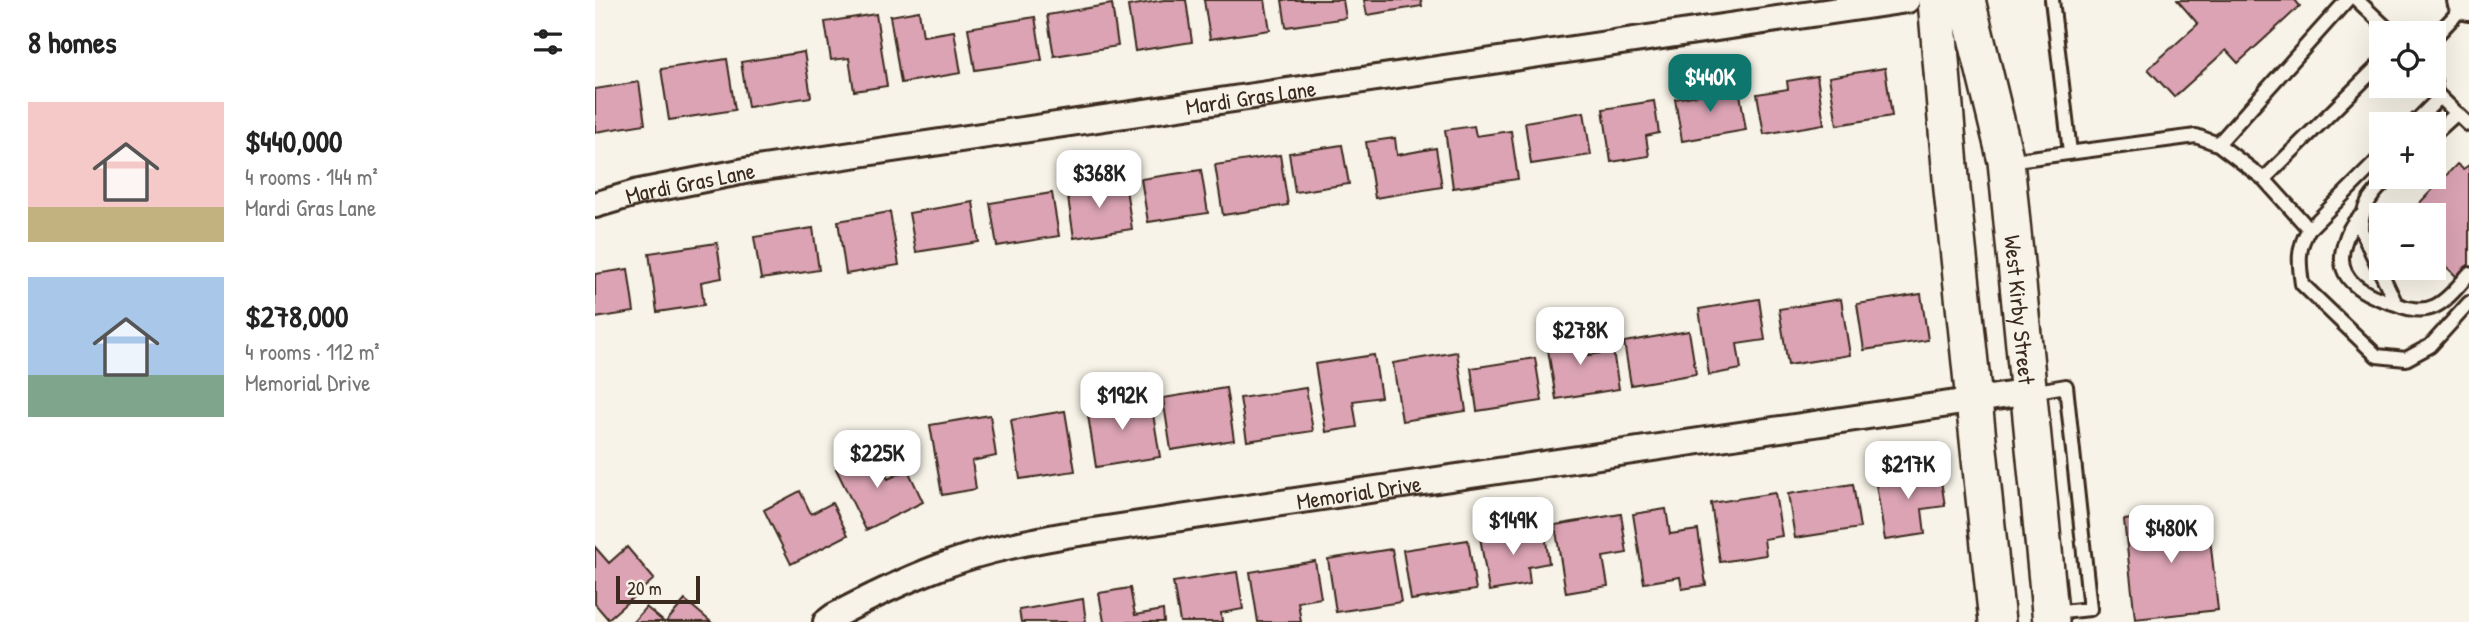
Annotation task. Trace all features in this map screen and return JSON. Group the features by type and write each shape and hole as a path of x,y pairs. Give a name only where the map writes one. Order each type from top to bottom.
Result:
{"main road":[{"path":"1935,0 1997,622"},
{"name":"West Kirby Street","path":"1967,0 2006,161 2050,618"}],"street":[{"name":"Mardi Gras Lane","path":"595,205 639,192 750,170 1907,0"},
{"name":"Memorial Drive","path":"826,622 895,585 953,562 1012,545 2030,392"}],"lane":[{"path":"2052,0 2070,152"},
{"path":"2218,144 2347,0"},
{"path":"2357,0 2379,21"},
{"path":"2446,25 2469,1"},
{"path":"2264,178 2369,75"},
{"path":"2425,112 2439,98"},
{"path":"2441,98 2469,125"},
{"path":"2446,123 2456,113"},
{"path":"2006,161 2196,136 2218,144 2264,178 2309,229"},
{"path":"2369,169 2302,239 2298,251 2302,284 2377,356 2406,359 2430,346 2469,303"},
{"path":"2377,189 2371,195 2361,216 2361,230 2396,304"},
{"path":"2361,216 2354,221 2341,254 2344,271 2352,285 2378,299 2409,310 2438,307 2469,274"}],"building":[{"path":"1164,0 1186,0 1192,42 1135,51 1128,6"},
{"path":"1204,0 1265,0 1270,30 1210,39"},
{"path":"1282,0 1343,0 1346,18 1286,27"},
{"path":"1364,0 1421,0 1422,6 1367,15"},
{"path":"2177,0 2295,0 2300,6 2238,63 2226,50 2174,97 2148,69 2198,24"},
{"path":"1112,4 1118,46 1054,56 1047,15"},
{"path":"919,11 923,36 954,31 961,73 901,83 890,16"},
{"path":"876,14 887,86 854,91 849,58 831,60 825,22"},
{"path":"1035,17 1042,60 975,70 968,28"},
{"path":"804,52 811,97 748,107 741,62"},
{"path":"727,59 735,110 669,120 661,69"},
{"path":"1885,68 1892,116 1837,125 1829,77"},
{"path":"1817,76 1824,124 1764,134 1757,94 1788,89 1787,81"},
{"path":"639,82 645,124 595,132 595,89"},
{"path":"1739,88 1746,130 1682,141 1675,99"},
{"path":"1654,101 1659,133 1646,136 1649,156 1611,162 1603,109"},
{"path":"1584,112 1591,155 1531,164 1525,122"},
{"path":"1474,126 1476,136 1511,131 1518,179 1453,188 1445,130"},
{"path":"1395,138 1397,155 1436,148 1442,187 1375,198 1366,142"},
{"path":"1342,145 1349,184 1295,192 1289,153"},
{"path":"1280,155 1288,205 1223,215 1215,165"},
{"path":"2457,164 2463,169 2469,165 2469,264 2457,277 2446,266 2446,203 2420,203 2433,189 2446,189 2446,175"},
{"path":"1201,170 1208,213 1148,222 1141,179"},
{"path":"1125,182 1132,229 1074,238 1067,191"},
{"path":"1052,193 1059,236 997,246 990,203"},
{"path":"973,202 979,242 916,252 909,213"},
{"path":"890,212 899,265 846,274 838,221"},
{"path":"813,228 819,270 761,279 754,237"},
{"path":"717,243 722,278 701,282 704,305 657,312 649,253"},
{"path":"628,269 634,312 595,318 595,274"},
{"path":"1921,294 1928,340 1864,350 1857,304"},
{"path":"1759,299 1765,340 1737,344 1741,369 1709,375 1699,309"},
{"path":"1841,299 1850,355 1788,365 1779,309"},
{"path":"1585,331 1589,355 1613,351 1619,389 1556,399 1546,337"},
{"path":"1689,331 1696,374 1631,385 1624,342"},
{"path":"1457,352 1466,411 1402,421 1393,363"},
{"path":"1374,355 1381,397 1353,401 1357,427 1326,432 1315,364"},
{"path":"1535,358 1542,401 1477,411 1471,368"},
{"path":"1226,388 1234,440 1171,450 1163,398"},
{"path":"1306,388 1313,431 1247,441 1240,398"},
{"path":"1132,395 1134,410 1152,408 1160,457 1096,467 1086,402"},
{"path":"1065,411 1075,471 1020,479 1011,420"},
{"path":"990,415 996,456 972,461 976,489 942,495 930,425"},
{"path":"873,450 888,479 908,470 923,502 866,530 836,469"},
{"path":"1939,468 1945,506 1922,509 1925,534 1885,540 1875,478"},
{"path":"1853,484 1860,528 1795,538 1788,494"},
{"path":"800,491 811,514 832,503 848,535 791,564 764,510"},
{"path":"1775,493 1782,536 1764,539 1766,555 1720,562 1711,503"},
{"path":"1666,509 1670,534 1698,530 1706,585 1682,589 1680,577 1644,583 1633,514"},
{"path":"2207,511 2218,610 2135,619 2124,520"},
{"path":"1621,514 1627,553 1603,557 1608,586 1566,593 1555,525"},
{"path":"1544,526 1549,563 1528,567 1530,584 1489,591 1480,537"},
{"path":"1468,540 1476,590 1411,600 1403,550"},
{"path":"595,547 609,563 627,547 654,579 608,619 595,604"},
{"path":"1392,549 1401,602 1336,612 1328,559"},
{"path":"1315,561 1321,598 1298,602 1301,622 1258,622 1250,572"},
{"path":"1237,572 1243,609 1221,613 1222,622 1180,622 1173,582"},
{"path":"1130,588 1135,615 1163,610 1164,622 1104,622 1099,593"},
{"path":"1083,599 1086,622 1021,622 1019,610"},
{"path":"685,600 711,622 666,622"},
{"path":"646,607 664,622 633,622"}]}
